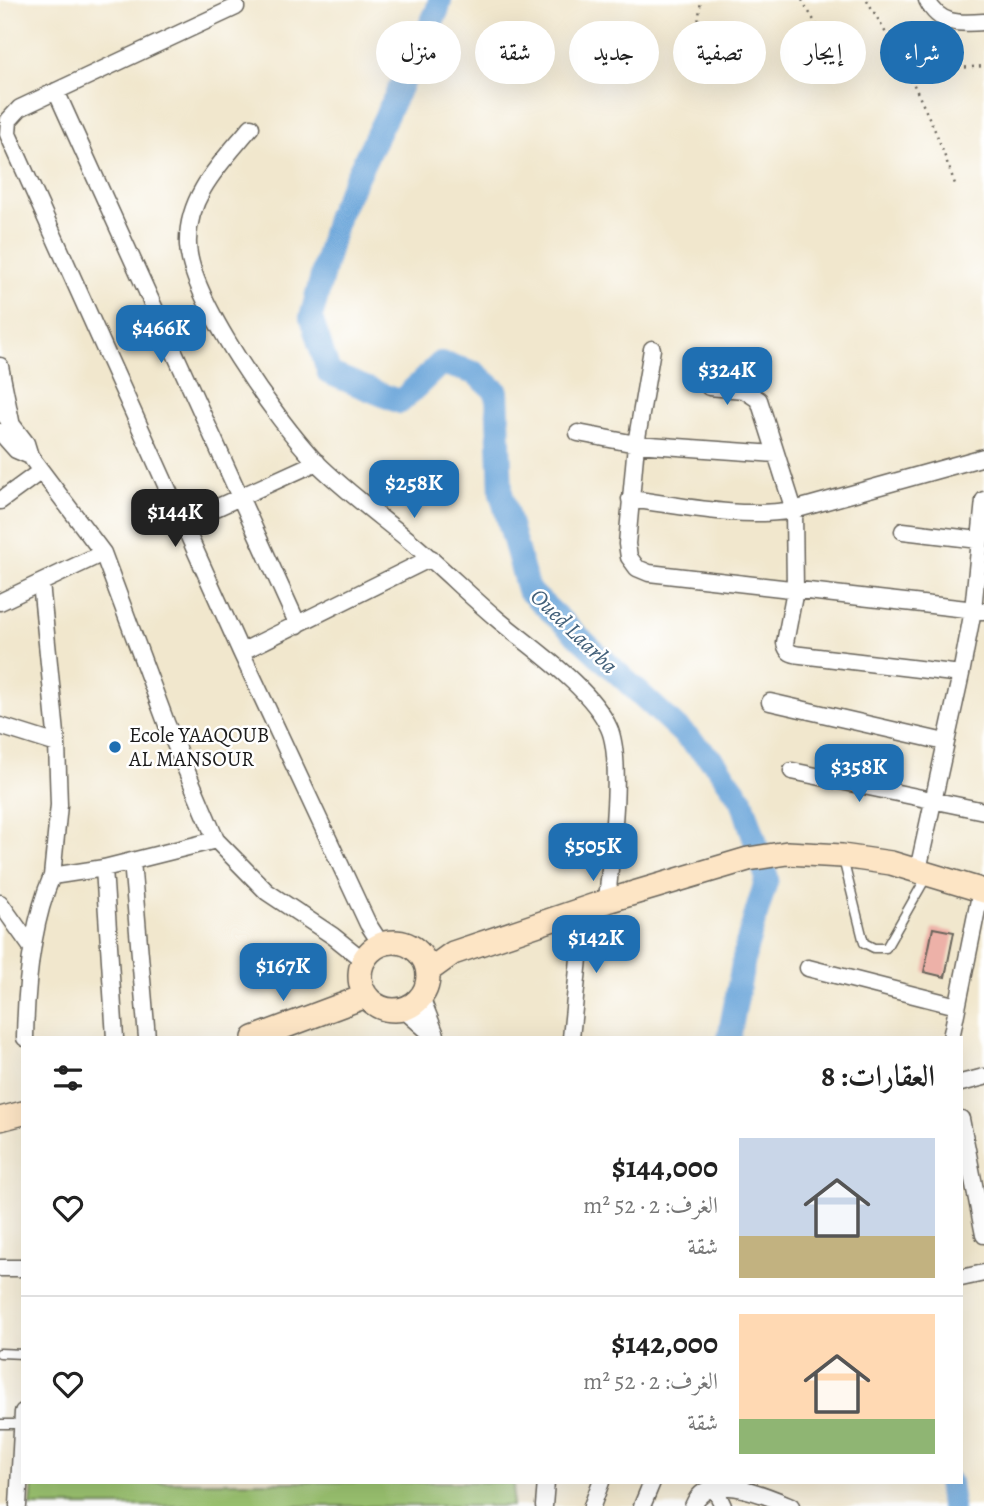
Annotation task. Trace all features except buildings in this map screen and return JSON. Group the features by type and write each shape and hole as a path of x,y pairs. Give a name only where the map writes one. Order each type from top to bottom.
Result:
{"street":[{"path":"927,0 938,16 947,22 984,22"},
{"path":"236,7 20,108 9,120 8,134 241,652 368,925 369,965"},
{"path":"56,91 298,625"},
{"path":"251,127 204,184 194,205 188,244 191,264 209,310 292,433 317,462 431,558 494,617 551,663 598,708 610,729 615,748 615,790 607,901"},
{"path":"652,349 630,499 627,544 629,557 637,568 649,573 978,610"},
{"path":"0,366 6,428"},
{"path":"709,387 744,390 759,400 794,510 795,590 785,643 787,650 792,654 961,674"},
{"path":"0,409 6,428 26,443 30,456 103,553 167,725 216,840 267,892 333,936 362,945 369,965 382,1009 412,1003 428,980 424,962 401,942 369,965 327,1010 259,1036"},
{"path":"578,433 636,444 776,454"},
{"path":"630,499 754,514 794,510 984,457"},
{"path":"183,523 317,462"},
{"path":"0,501 41,471"},
{"path":"923,872 945,743 978,610 979,540 984,500"},
{"path":"903,531 979,540"},
{"path":"0,602 103,553"},
{"path":"241,652 431,558"},
{"path":"25,1036 25,1003 32,948 52,876 59,805 57,744 41,583"},
{"path":"770,702 945,743"},
{"path":"0,726 57,744"},
{"path":"792,771 984,811"},
{"path":"52,876 104,868 216,840"},
{"path":"424,962 607,901 748,859 787,853 842,856 891,863 982,890 951,1036"},
{"path":"132,861 147,1036"},
{"path":"104,868 115,1036"},
{"path":"0,903 32,948"},
{"path":"571,1036 584,909"},
{"path":"808,968 957,1006"},
{"path":"412,1003 435,1036"},
{"path":"963,1082 984,1077"},
{"path":"0,1119 21,1114"},
{"path":"963,1127 972,1161 984,1235"},
{"path":"0,1268 21,1268"},
{"path":"963,1278 984,1273"},
{"path":"18,1506 21,1444"},
{"path":"544,1506 545,1484"},
{"path":"592,1506 600,1484"},
{"path":"642,1506 651,1484"},
{"path":"693,1506 699,1494 713,1484 749,1491 791,1506"},
{"path":"713,1484 723,1506"}],"lane":[{"path":"842,856 864,943 874,948 886,948 923,872"},
{"path":"0,1353 21,1354"},
{"path":"0,1424 21,1424"}],"path":[{"path":"698,21 701,0"},
{"path":"802,0 814,21"},
{"path":"867,0 880,23"},
{"path":"964,68 984,66"},
{"path":"914,84 937,135 955,184"}],"green space":[{"path":"33,1484 514,1484 512,1506 31,1506"}],"waterway":[{"name":"Oued Laarba","path":"440,0 338,215 311,318 329,373 400,402 441,363 475,373 497,392 501,493 528,590 715,763 742,800 767,878 746,948 729,1036"},
{"name":"Oued Laarba","path":"949,1484 952,1506"}],"place":[{"name":"Ecole YAAQOUB AL MANSOUR","path":"115,747"}]}
